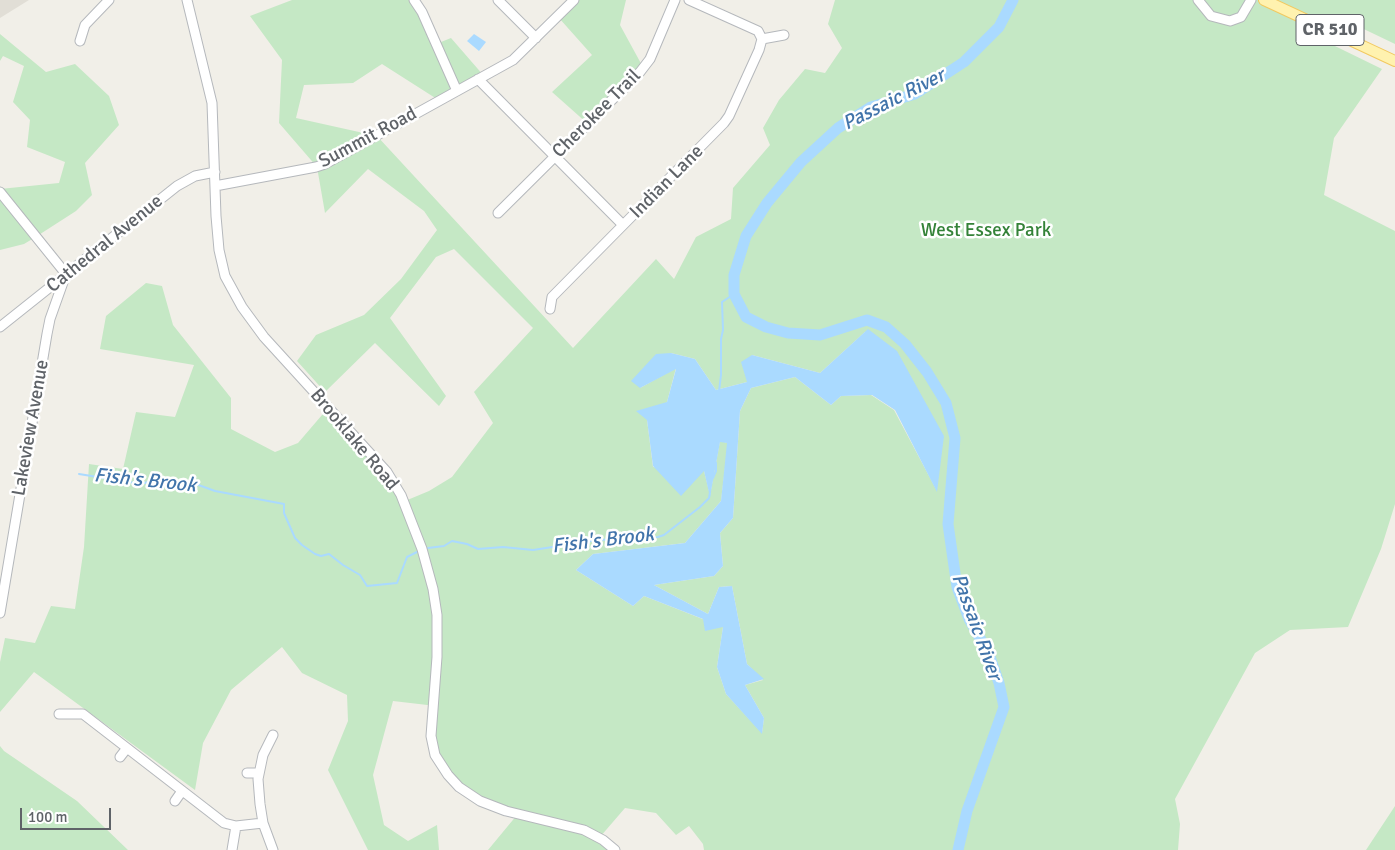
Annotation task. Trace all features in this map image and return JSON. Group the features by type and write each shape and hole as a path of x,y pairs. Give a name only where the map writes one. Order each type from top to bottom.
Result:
{"main road":[{"name":"CR 510","path":"1264,0 1395,61"}],"street":[{"path":"80,42 85,25 109,0"},
{"name":"Brooklake Road","path":"187,0 212,103 215,186 221,262 230,286 242,307 268,342 387,472 410,516 428,569 438,631 431,736 435,755 440,765 459,787 480,801 506,811 579,828 603,840 615,850"},
{"path":"414,0 422,12 457,91"},
{"path":"498,0 536,38"},
{"path":"574,0 513,60 478,80 623,225"},
{"name":"Cherokee Trail","path":"498,213 646,66 675,0"},
{"path":"689,0 755,29 761,34 762,39 784,35"},
{"path":"1198,0 1211,16 1230,21 1241,17 1251,0"},
{"name":"Indian Lane","path":"550,309 552,297 724,123 756,58 762,39"},
{"name":"Summit Road","path":"215,186 325,164 478,80"},
{"name":"Cathedral Avenue","path":"0,327 177,186 195,176 215,172"},
{"path":"0,192 66,274"},
{"name":"Lakeview Avenue","path":"0,614 47,334 66,274"},
{"path":"60,714 83,714 224,822 236,826 263,823"},
{"path":"273,735 263,755 259,773 263,823 274,850"},
{"path":"120,757 127,748"},
{"path":"247,773 259,773"},
{"path":"175,800 182,790"},
{"path":"232,850 236,826"}],"shaded area":[{"path":"0,0 29,0 0,18"}],"green space":[{"name":"West Essex Park","path":"292,0 414,0 436,44 451,38 484,76 440,101 382,64 353,83 304,85 296,118 377,136 573,348 656,259 674,279 696,237 731,219 733,188 770,145 763,128 779,100 805,69 825,73 842,48 828,24 835,0 1395,0 1395,44 1347,21 1345,24 1301,23 1298,28 1382,69 1334,138 1324,195 1395,231 1395,504 1381,549 1348,627 1290,630 1255,653 1175,799 1180,824 1178,850 704,850 703,844 689,826 676,835 656,813 625,808 600,837 611,850 488,850 517,815 472,796 443,768 433,748 436,706 393,701 373,775 384,825 408,841 437,825 439,850 368,850 328,770 348,721 347,695 302,673 282,647 231,690 203,743 195,790 34,672 0,712 0,662 5,638 35,643 51,606 75,609 84,547 89,464 123,469 136,412 175,417 194,365 100,349 106,316 146,283 162,286 173,325 231,398 231,429 275,452 298,443 328,408 386,472 405,501 429,491 452,477 493,423 474,392 533,328 454,249 436,257 390,318 446,396 439,406 375,343 325,392 297,361 316,335 364,315 401,279 437,230 424,211 368,169 325,213 317,167 279,123 282,60 250,16","holes":["865,332 937,491 894,410 871,395 841,396 831,405 795,377 751,388 740,411 733,518 720,533 723,566 714,576 654,585 708,614 719,587 732,586 747,664 763,680 745,685 764,718 762,733 726,694 717,667 723,627 644,596 633,606 576,570 593,554 685,543 721,501 728,443 720,441 710,495 704,471 653,467 647,420 667,402 676,368 640,388 671,353 695,359 716,390 747,382 752,355 820,373"]},
{"path":"573,0 626,0 620,25 644,69 588,124 552,92 592,55 559,18"},
{"path":"0,34 46,72 75,64 109,96 119,125 85,163 92,195 76,211 24,244 0,250 0,189 59,183 65,162 27,147 30,120 13,102 24,66 3,56 0,61"},
{"path":"0,746 4,751 77,801 128,850 0,850"},
{"path":"1395,806 1395,850 1366,850"}],"water":[{"path":"474,34 486,42 479,51 467,41"},
{"path":"868,329 897,351 944,436 937,492 895,410 872,395 841,396 831,405 795,377 751,388 740,411 733,518 720,533 723,566 714,576 654,585 708,614 719,587 732,586 747,664 764,679 745,685 764,718 762,734 726,694 717,667 723,627 705,631 703,619 644,596 633,606 576,570 593,554 685,543 721,501 727,443 720,442 710,497 704,471 681,496 653,466 647,420 636,411 667,402 676,369 640,388 631,381 656,354 671,353 695,359 716,390 747,382 741,362 752,355 820,373"}],"waterway":[{"name":"Passaic River","path":"958,850 967,811 1004,707 999,683 989,654 969,619 957,587 948,524 955,438 946,403 927,372 905,344 886,327 867,320 820,335 788,333 766,327 746,317 734,294 734,275 746,236 767,203 801,162 838,128 871,107 915,94 964,62 999,27 1013,0"},
{"name":"Fish's Brook","path":"719,391 723,330 722,302 734,294"},
{"name":"Fish's Brook","path":"713,478 716,471 716,463"},
{"name":"Fish's Brook","path":"79,474 135,483 145,483 155,479 193,483 215,491 284,504 284,513 295,538 302,545 315,554 321,556 329,554 360,575 367,586 397,583 407,557 417,552"},
{"name":"Fish's Brook","path":"428,548 444,546 452,541 467,544 478,549 503,547 533,550 598,540 658,537 664,535 700,507 709,498 710,492"}]}
